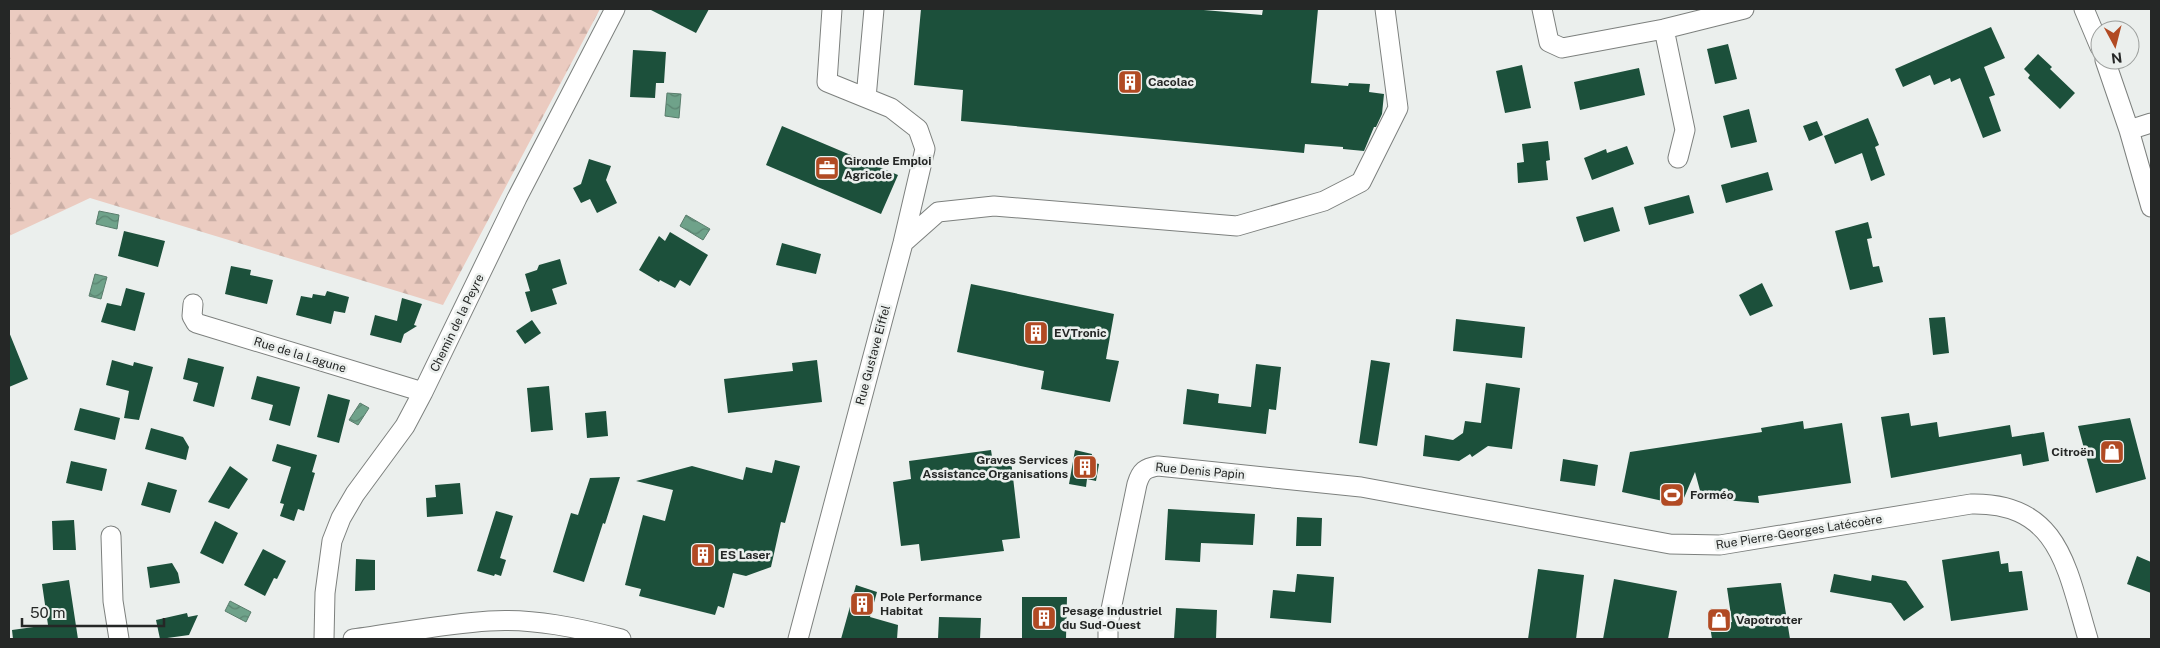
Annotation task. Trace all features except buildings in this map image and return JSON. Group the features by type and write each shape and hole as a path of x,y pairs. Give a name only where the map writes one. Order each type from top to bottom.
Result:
{"street":[{"name":"Chemin de la Peyre","path":"324,639 324,593 332,541 341,518 355,494 405,426 517,198 615,9"},
{"name":"Rue Gustave Eiffel","path":"798,639 903,243 924,149 918,129 891,108 827,82 832,9"},
{"path":"866,98 874,9"},
{"path":"903,243 938,212 994,206 1237,226 1324,201 1361,182 1398,108 1385,9"},
{"path":"1542,9 1549,42 1562,48 1664,29 1744,9"},
{"path":"2084,9 2090,23"},
{"path":"1664,29 1685,130 1678,158"},
{"path":"2108,70 2129,130 2151,207"},
{"path":"2129,130 2151,123"},
{"name":"Rue de la Lagune","path":"193,304 192,316 196,323 423,392"},
{"name":"Rue Denis Papin","path":"1108,639 1108,624 1136,484 1140,472 1148,468 1158,466 1351,486 1401,495"},
{"name":"Rue Pierre-Georges Latécoère","path":"1401,495 1670,544 1695,546 1737,543 1970,504 2005,506 2039,524 2056,546 2064,562 2088,639"},
{"path":"111,536 114,601 119,639"},
{"path":"353,639 490,621 524,621 568,627 621,639"}],"green space":[{"path":"9,9 600,9 443,305 90,198 9,236"}],"water":[{"path":"667,93 681,94 679,118 665,116"},
{"path":"99,211 119,215 117,229 96,224"},
{"path":"686,215 710,229 703,240 680,226"},
{"path":"95,274 107,277 101,299 89,296"},
{"path":"360,403 369,408 358,425 349,420"},
{"path":"230,601 251,612 246,622 225,611"}],"place":[{"name":"Cacolac","path":"1130,82"},
{"name":"Gironde Emploi Agricole","path":"827,168"},
{"name":"EVTronic","path":"1036,333"},
{"name":"Citroën","path":"2112,452"},
{"name":"Graves Services Assistance Organisations","path":"1085,467"},
{"name":"Forméo","path":"1672,495"},
{"name":"ES Laser","path":"703,555"},
{"name":"Pole Performance Habitat","path":"862,604"},
{"name":"Pesage Industriel du Sud-Ouest","path":"1044,618"},
{"name":"Vapotrotter","path":"1719,620"}]}
